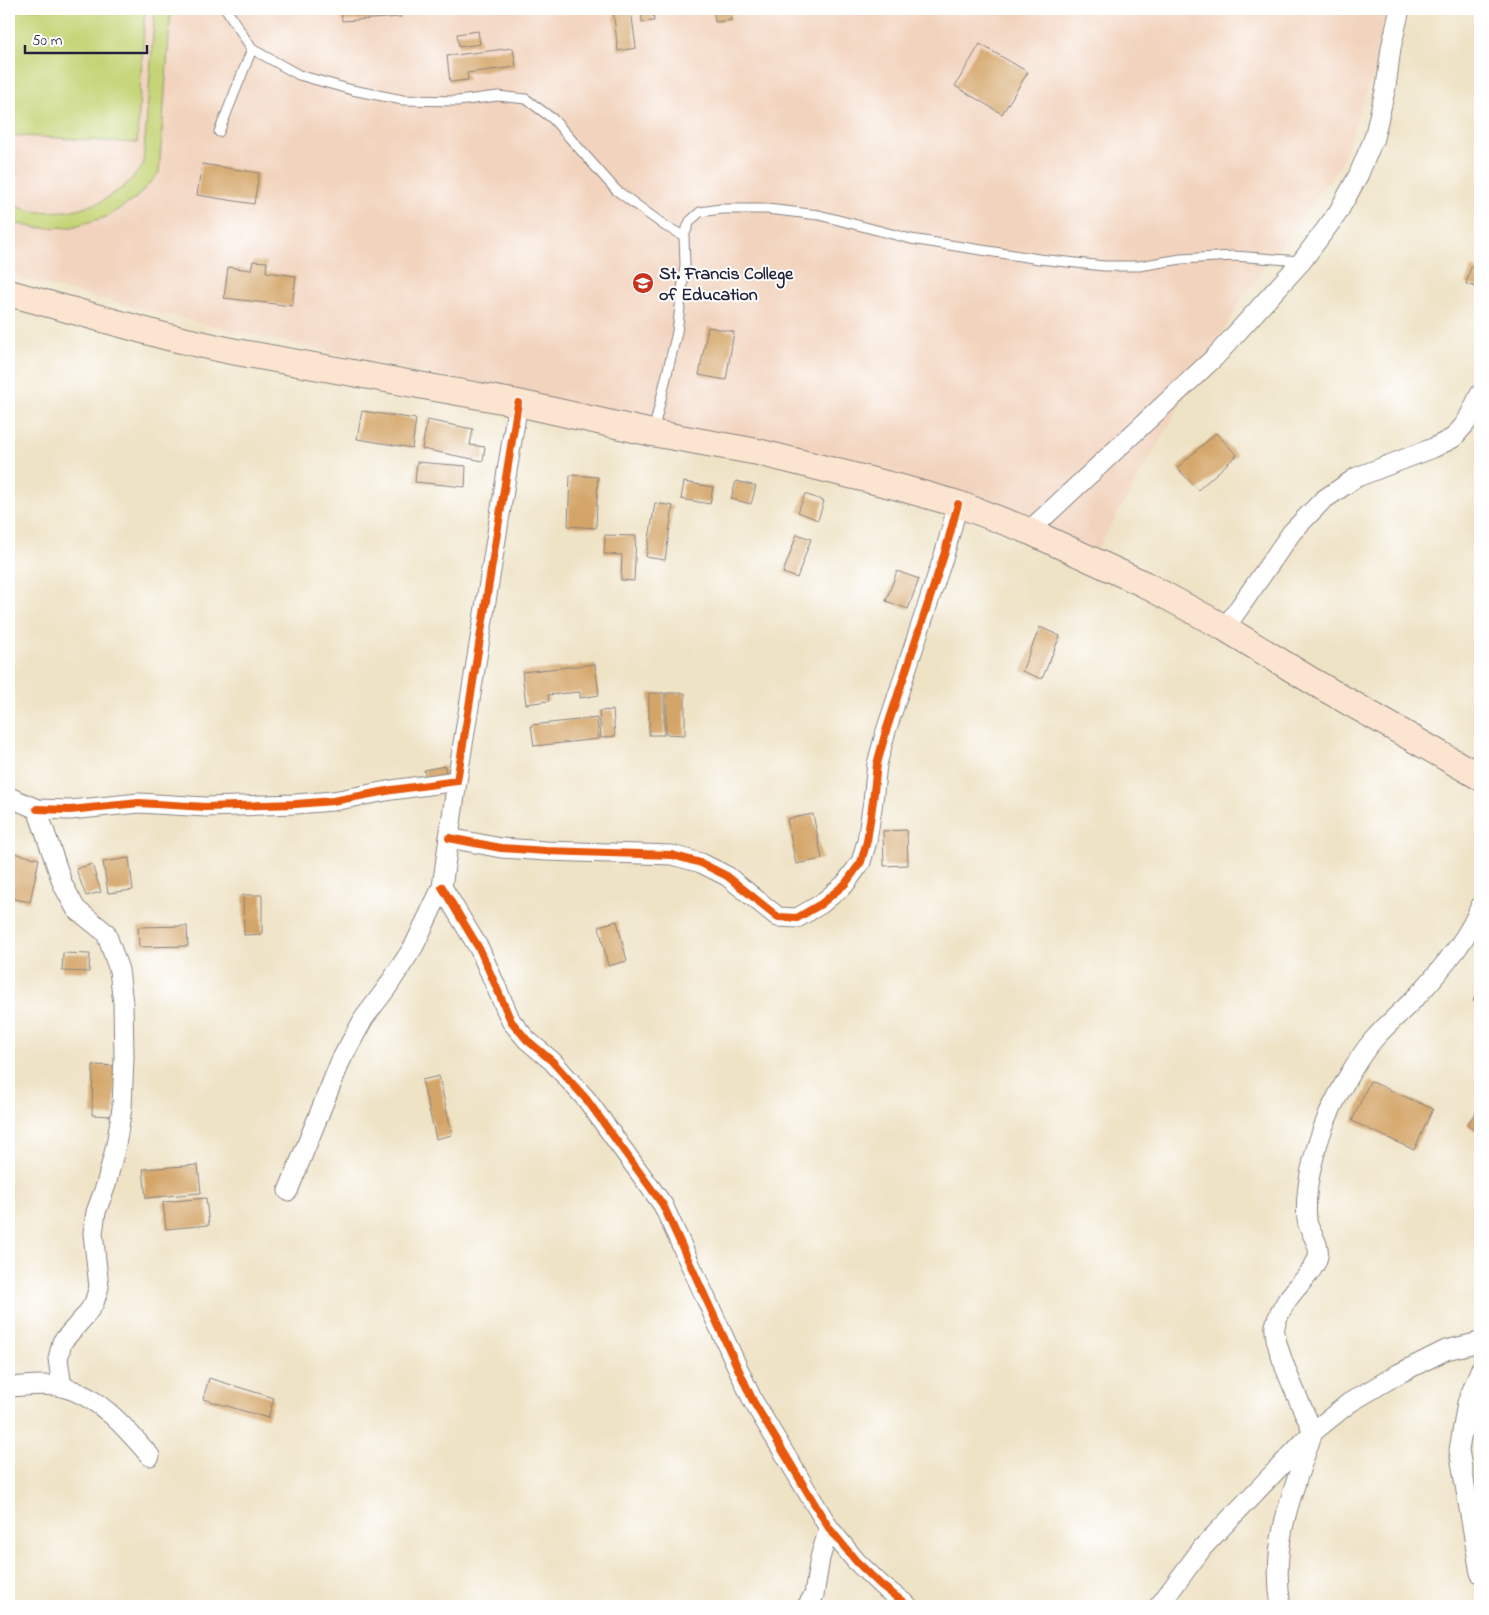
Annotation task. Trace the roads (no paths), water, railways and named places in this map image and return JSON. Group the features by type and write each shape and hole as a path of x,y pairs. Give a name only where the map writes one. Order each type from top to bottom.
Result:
{"main road":[{"path":"9,293 164,336 212,347 518,403 652,432 758,452 958,504 1029,531 1144,584 1225,628 1312,681 1480,777"}],"street":[{"path":"1029,531 1214,358 1302,261 1337,214 1358,176 1374,138 1386,87 1391,48 1400,9"},
{"path":"1225,628 1292,532 1323,500 1357,477 1433,448 1453,438 1466,423 1480,394"},
{"path":"288,1191 341,1060 364,1018 386,989 414,946 442,888 457,782 518,403"},
{"path":"449,838 500,848 672,855 701,863 727,876 778,916 797,918 821,904 845,884 861,862 867,841 876,764 945,552 958,504"},
{"path":"9,797 37,810 70,810 139,803 206,807 296,804 333,801 392,790 457,782"},
{"path":"37,810 64,885 76,909 106,933 119,970 123,1003 124,1057 122,1108 116,1145 106,1185 96,1212 93,1233 99,1287 94,1303 86,1315 62,1342 58,1359 62,1387"},
{"path":"442,888 480,950 511,1021 527,1040 552,1061 587,1100 663,1205 753,1401 829,1528 856,1561 881,1585 908,1606"},
{"path":"1281,1606 1278,1588 1278,1551 1290,1498 1313,1432 1290,1380 1278,1346 1275,1328 1279,1314 1318,1257 1319,1249 1307,1223 1306,1204 1310,1175 1323,1127 1346,1081 1374,1038 1420,993 1442,967 1468,932 1477,918 1480,908"},
{"path":"1159,1606 1203,1547 1313,1432 1349,1403 1398,1374 1446,1350 1480,1342"},
{"path":"1480,1370 1467,1403 1459,1450 1480,1573"},
{"path":"9,1387 40,1385 62,1387 84,1396 114,1416 150,1456"},
{"path":"807,1606 814,1595 820,1558 829,1528"}],"lane":[{"path":"226,9 252,49 299,75 352,90 403,100 458,101 498,96 526,99 553,119 616,190 665,226 684,236"},
{"path":"219,132 252,49"},
{"path":"652,432 677,332 685,265 684,236 690,221 700,212 721,209 767,209 819,214 911,239 1039,260 1094,265 1139,266 1181,259 1234,256 1302,261"}],"place":[{"name":"St. Francis College of Education","path":"643,283"}]}
